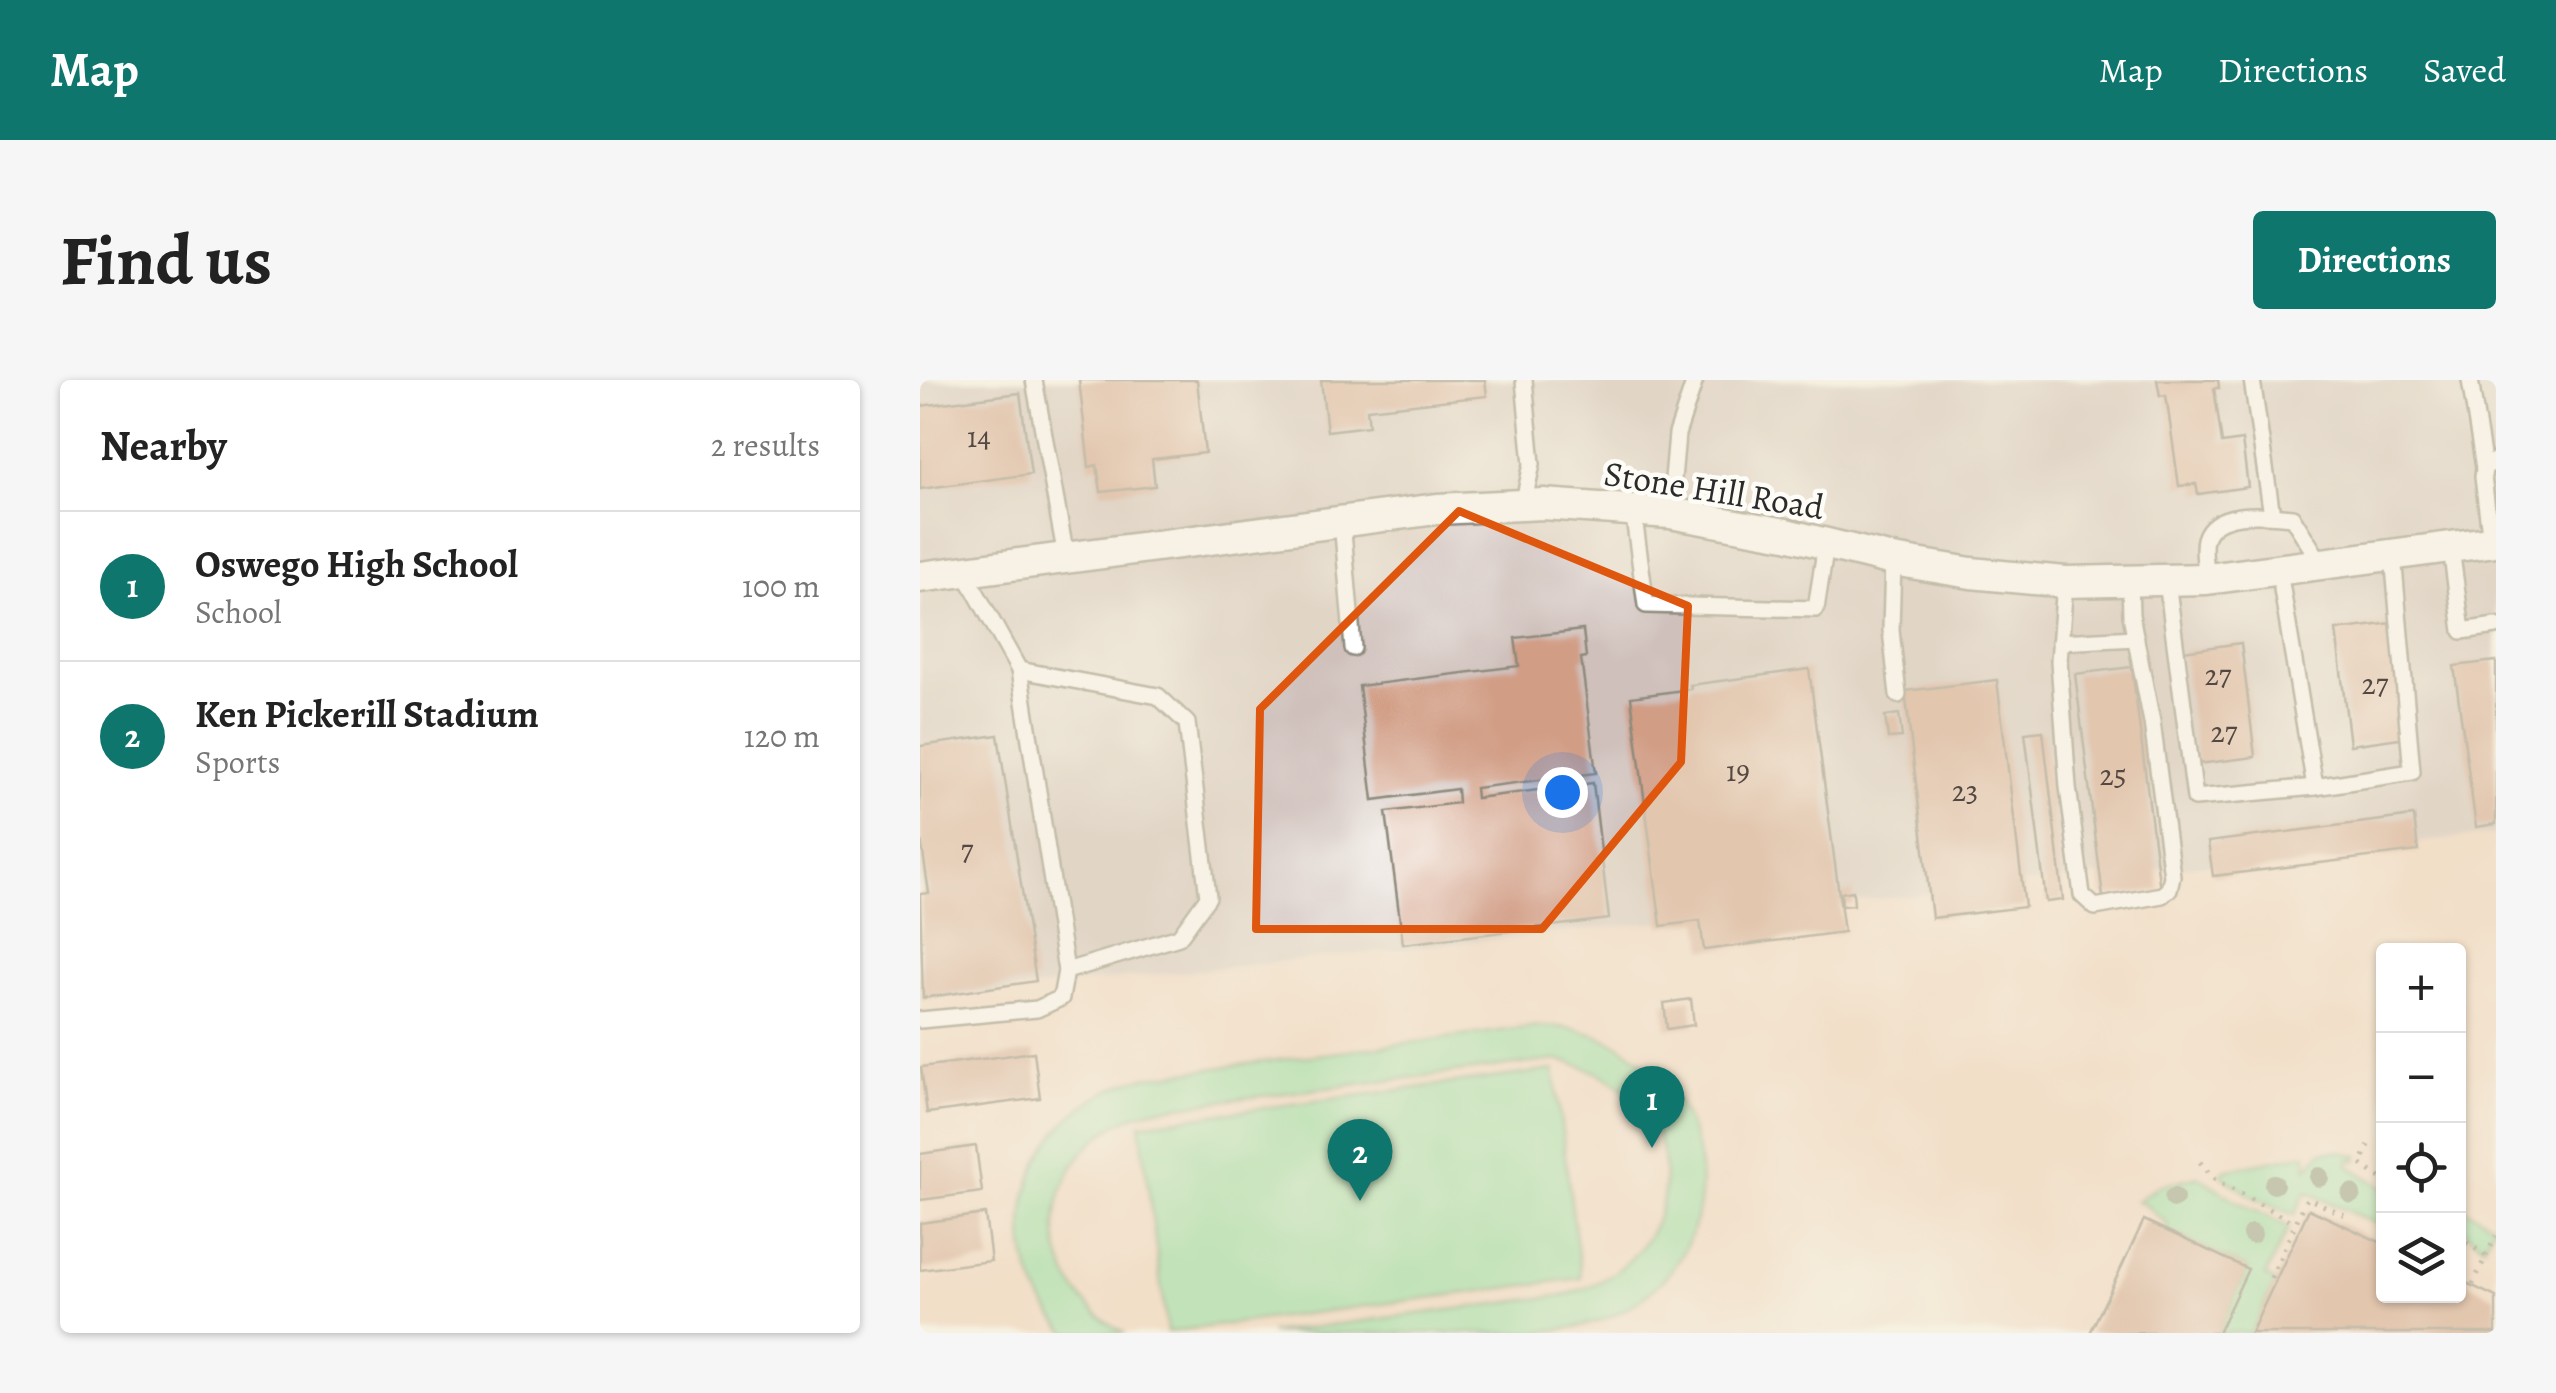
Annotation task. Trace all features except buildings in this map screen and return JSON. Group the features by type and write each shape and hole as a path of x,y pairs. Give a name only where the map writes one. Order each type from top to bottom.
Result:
{"street":[{"name":"Stone Hill Road","path":"920,577 1438,509 1524,505 1670,513 1971,574 2065,582 2206,579 2494,541"}],"lane":[{"path":"1034,380 1066,557"},
{"path":"1524,380 1532,464 1524,505"},
{"path":"1670,513 1677,434 1695,380"},
{"path":"2252,380 2272,516"},
{"path":"2470,380 2490,464 2482,477 2494,541"},
{"path":"1633,510 1646,604 1816,609 1826,544"},
{"path":"2206,579 2204,542 2210,528 2234,516 2292,517 2322,565"},
{"path":"1342,521 1352,648"},
{"path":"2450,548 2462,631 2496,626"},
{"path":"2164,814 2195,798 2316,788 2412,772 2393,554"},
{"path":"1893,560 1891,630 1898,695"},
{"path":"920,1020 1038,1009 1062,998 1066,971 1018,670 964,571"},
{"path":"2279,571 2316,788"},
{"path":"2167,581 2195,798"},
{"path":"2065,582 2060,642 2068,787 2082,895 2094,907 2162,895 2169,889 2172,876 2143,667 2131,615 2130,582"},
{"path":"2060,642 2136,638"},
{"path":"2143,667 2178,663"},
{"path":"1018,670 1158,696 1186,723 1208,896 1178,938 1066,971"}],"path":[{"path":"2369,1145 2361,1164 2376,1175"},
{"path":"2200,1162 2215,1180 2296,1224"},
{"path":"2271,1278 2307,1198 2350,1218"},
{"path":"2473,1284 2496,1236"},
{"path":"2466,1242 2486,1256"}],"highlighted area":[{"path":"1459,511 1688,606 1681,762 1542,929 1256,929 1260,709"}],"shaded area":[{"path":"920,380 2496,380 2496,834 920,1000"},
{"path":"2496,834 2496,1333 920,1333 920,1000"}],"green space":[{"path":"1539,1026 1594,1035 1639,1059 1673,1094 1694,1137 1700,1184 1692,1231 1668,1274 1626,1309 1593,1323 1531,1333 1270,1333 1565,1295 1610,1276 1642,1246 1660,1211 1665,1173 1657,1135 1636,1101 1602,1075 1556,1060 1162,1108 1121,1122 1090,1145 1069,1174 1058,1207 1057,1242 1068,1276 1090,1307 1125,1333 1068,1333 1041,1298 1027,1260 1023,1220 1030,1182 1047,1146 1072,1115 1106,1092 1147,1077"},
{"path":"1554,1070 1581,1278 1167,1332 1140,1124"},
{"path":"2321,1152 2358,1156 2348,1165 2376,1183 2376,1224 2306,1192 2294,1215 2251,1196 2222,1175 2224,1170 2306,1154 2307,1169"},
{"path":"2198,1176 2236,1201 2289,1227 2265,1276 2275,1282 2251,1333 2218,1333 2248,1269 2168,1231 2167,1223 2137,1201 2159,1186"},
{"path":"2466,1210 2494,1225 2484,1246 2466,1232"}],"place":[{"name":"Oswego High School","path":"1652,1148"},
{"name":"Ken Pickerill Stadium","path":"1360,1201"}]}
